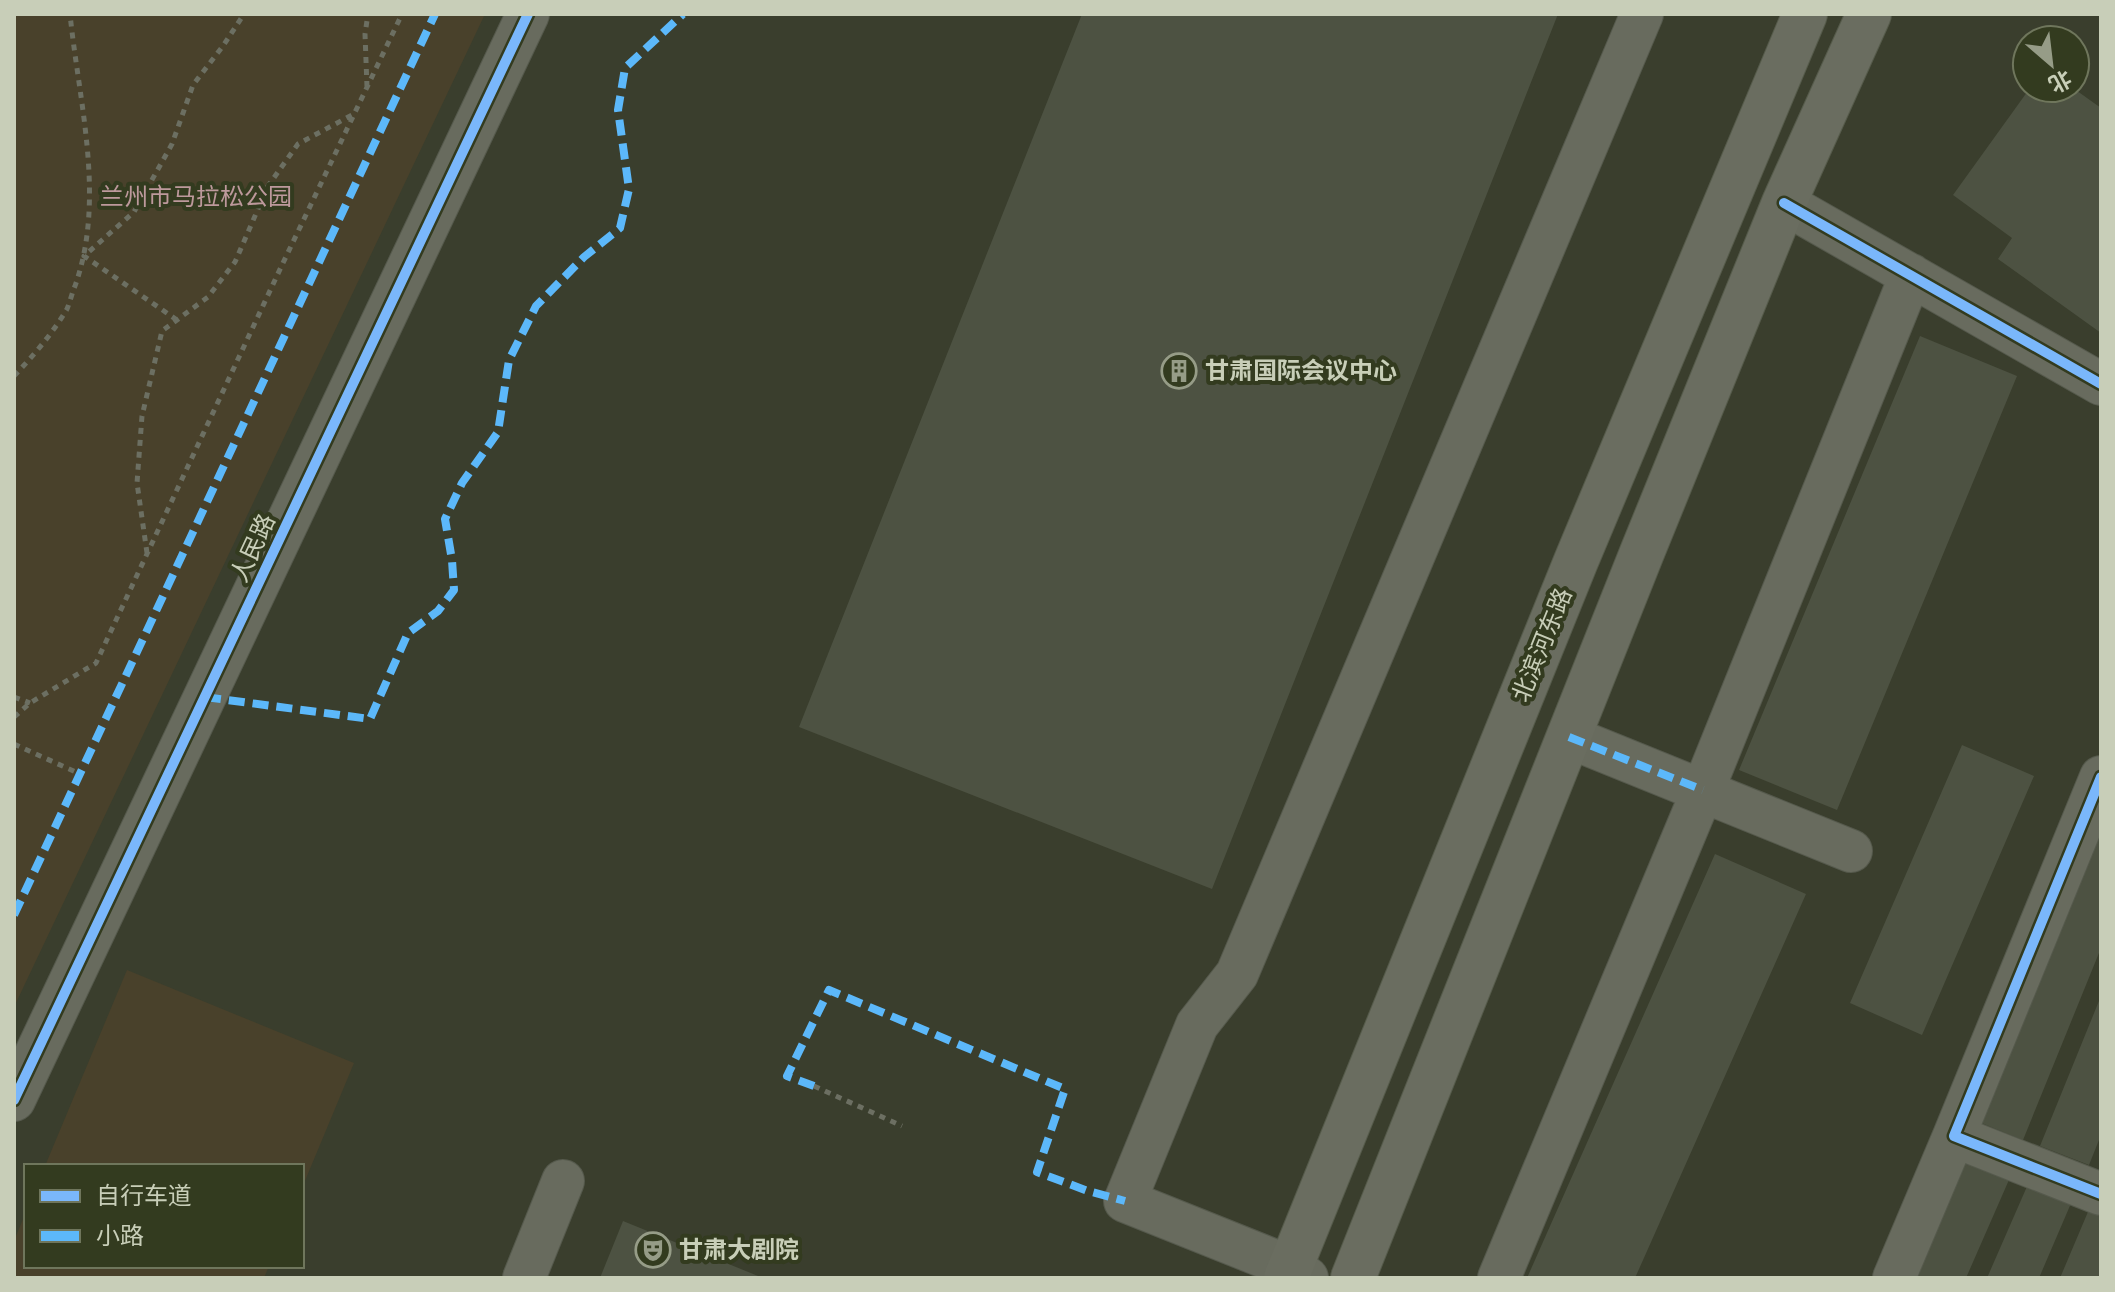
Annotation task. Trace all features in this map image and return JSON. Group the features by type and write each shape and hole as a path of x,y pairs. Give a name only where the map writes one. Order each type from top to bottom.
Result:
{"main road":[{"name":"北滨河东路","path":"1294,1274 1576,561 1805,14"},
{"path":"1353,1278 1784,203 1869,14"}],"street":[{"name":"人民路","path":"14,1100 528,14"},
{"path":"1294,1274 1125,1201 1197,1025 1237,974 1642,14"},
{"path":"1784,203 2101,384"},
{"path":"1499,1278 1703,790 1911,275"},
{"path":"1569,737 1851,851"},
{"path":"1894,1278 2092,823 2101,777"},
{"path":"1954,1136 2101,1194"},
{"path":"524,1278 563,1181"}],"path":[{"path":"14,376 32,358 68,307 83,264 91,202 70,14"},
{"path":"84,256 134,212 172,144 193,85 244,14"},
{"path":"367,88 365,34 368,14"},
{"path":"14,717 30,703 96,663 402,14"},
{"path":"147,554 137,483 142,416 162,331 208,297 235,262 268,186 298,144 354,114"},
{"path":"84,256 177,320"},
{"path":"14,697 30,703"},
{"path":"14,744 80,774"},
{"path":"814,1086 902,1126"}],"green space":[{"name":"兰州市马拉松公园","path":"14,14 485,14 14,1007"},
{"path":"127,970 354,1063 304,1183 304,1164 46,1164"},
{"path":"24,1217 24,1268 268,1268 264,1278 14,1278 14,1241"}],"building":[{"name":"甘肃国际会议中心","path":"1082,14 1558,14 1212,889 799,727"},
{"path":"2091,101 2101,108 2101,333 1998,259 2012,238 1953,195 2018,104 2091,104"},
{"path":"1920,336 2017,376 1837,810 1739,770"},
{"path":"1962,745 2034,776 1922,1035 1850,1003"},
{"path":"2092,831 2101,835 2101,948 2023,1140 1974,1120"},
{"path":"1715,854 1806,894 1635,1278 1527,1278"},
{"path":"2101,996 2101,1135 2089,1165 2040,1146"},
{"path":"1968,1155 2012,1173 1966,1278 1914,1278"},
{"path":"2032,1175 2075,1194 2039,1278 1987,1278"},
{"path":"2093,1200 2101,1203 2101,1278 2060,1278"},
{"name":"甘肃大剧院","path":"623,1221 763,1278 600,1278"}],"marked path":[{"path":"14,915 435,14"},
{"path":"205,697 370,719 408,633 438,611 454,590 445,519 462,483 498,432 509,360 536,306 584,257 620,228 629,189 618,110 625,68 683,14"},
{"path":"1569,737 1703,790"},
{"path":"814,1086 787,1076 829,990 1065,1089 1037,1172 1125,1201"}],"cycle path":[{"path":"14,1100 528,14"},
{"path":"1784,203 2101,384"},
{"path":"2101,777 1954,1136 2101,1194"}],"place":[{"name":"甘肃国际会议中心","path":"1179,371"},
{"name":"甘肃大剧院","path":"653,1250"}]}
